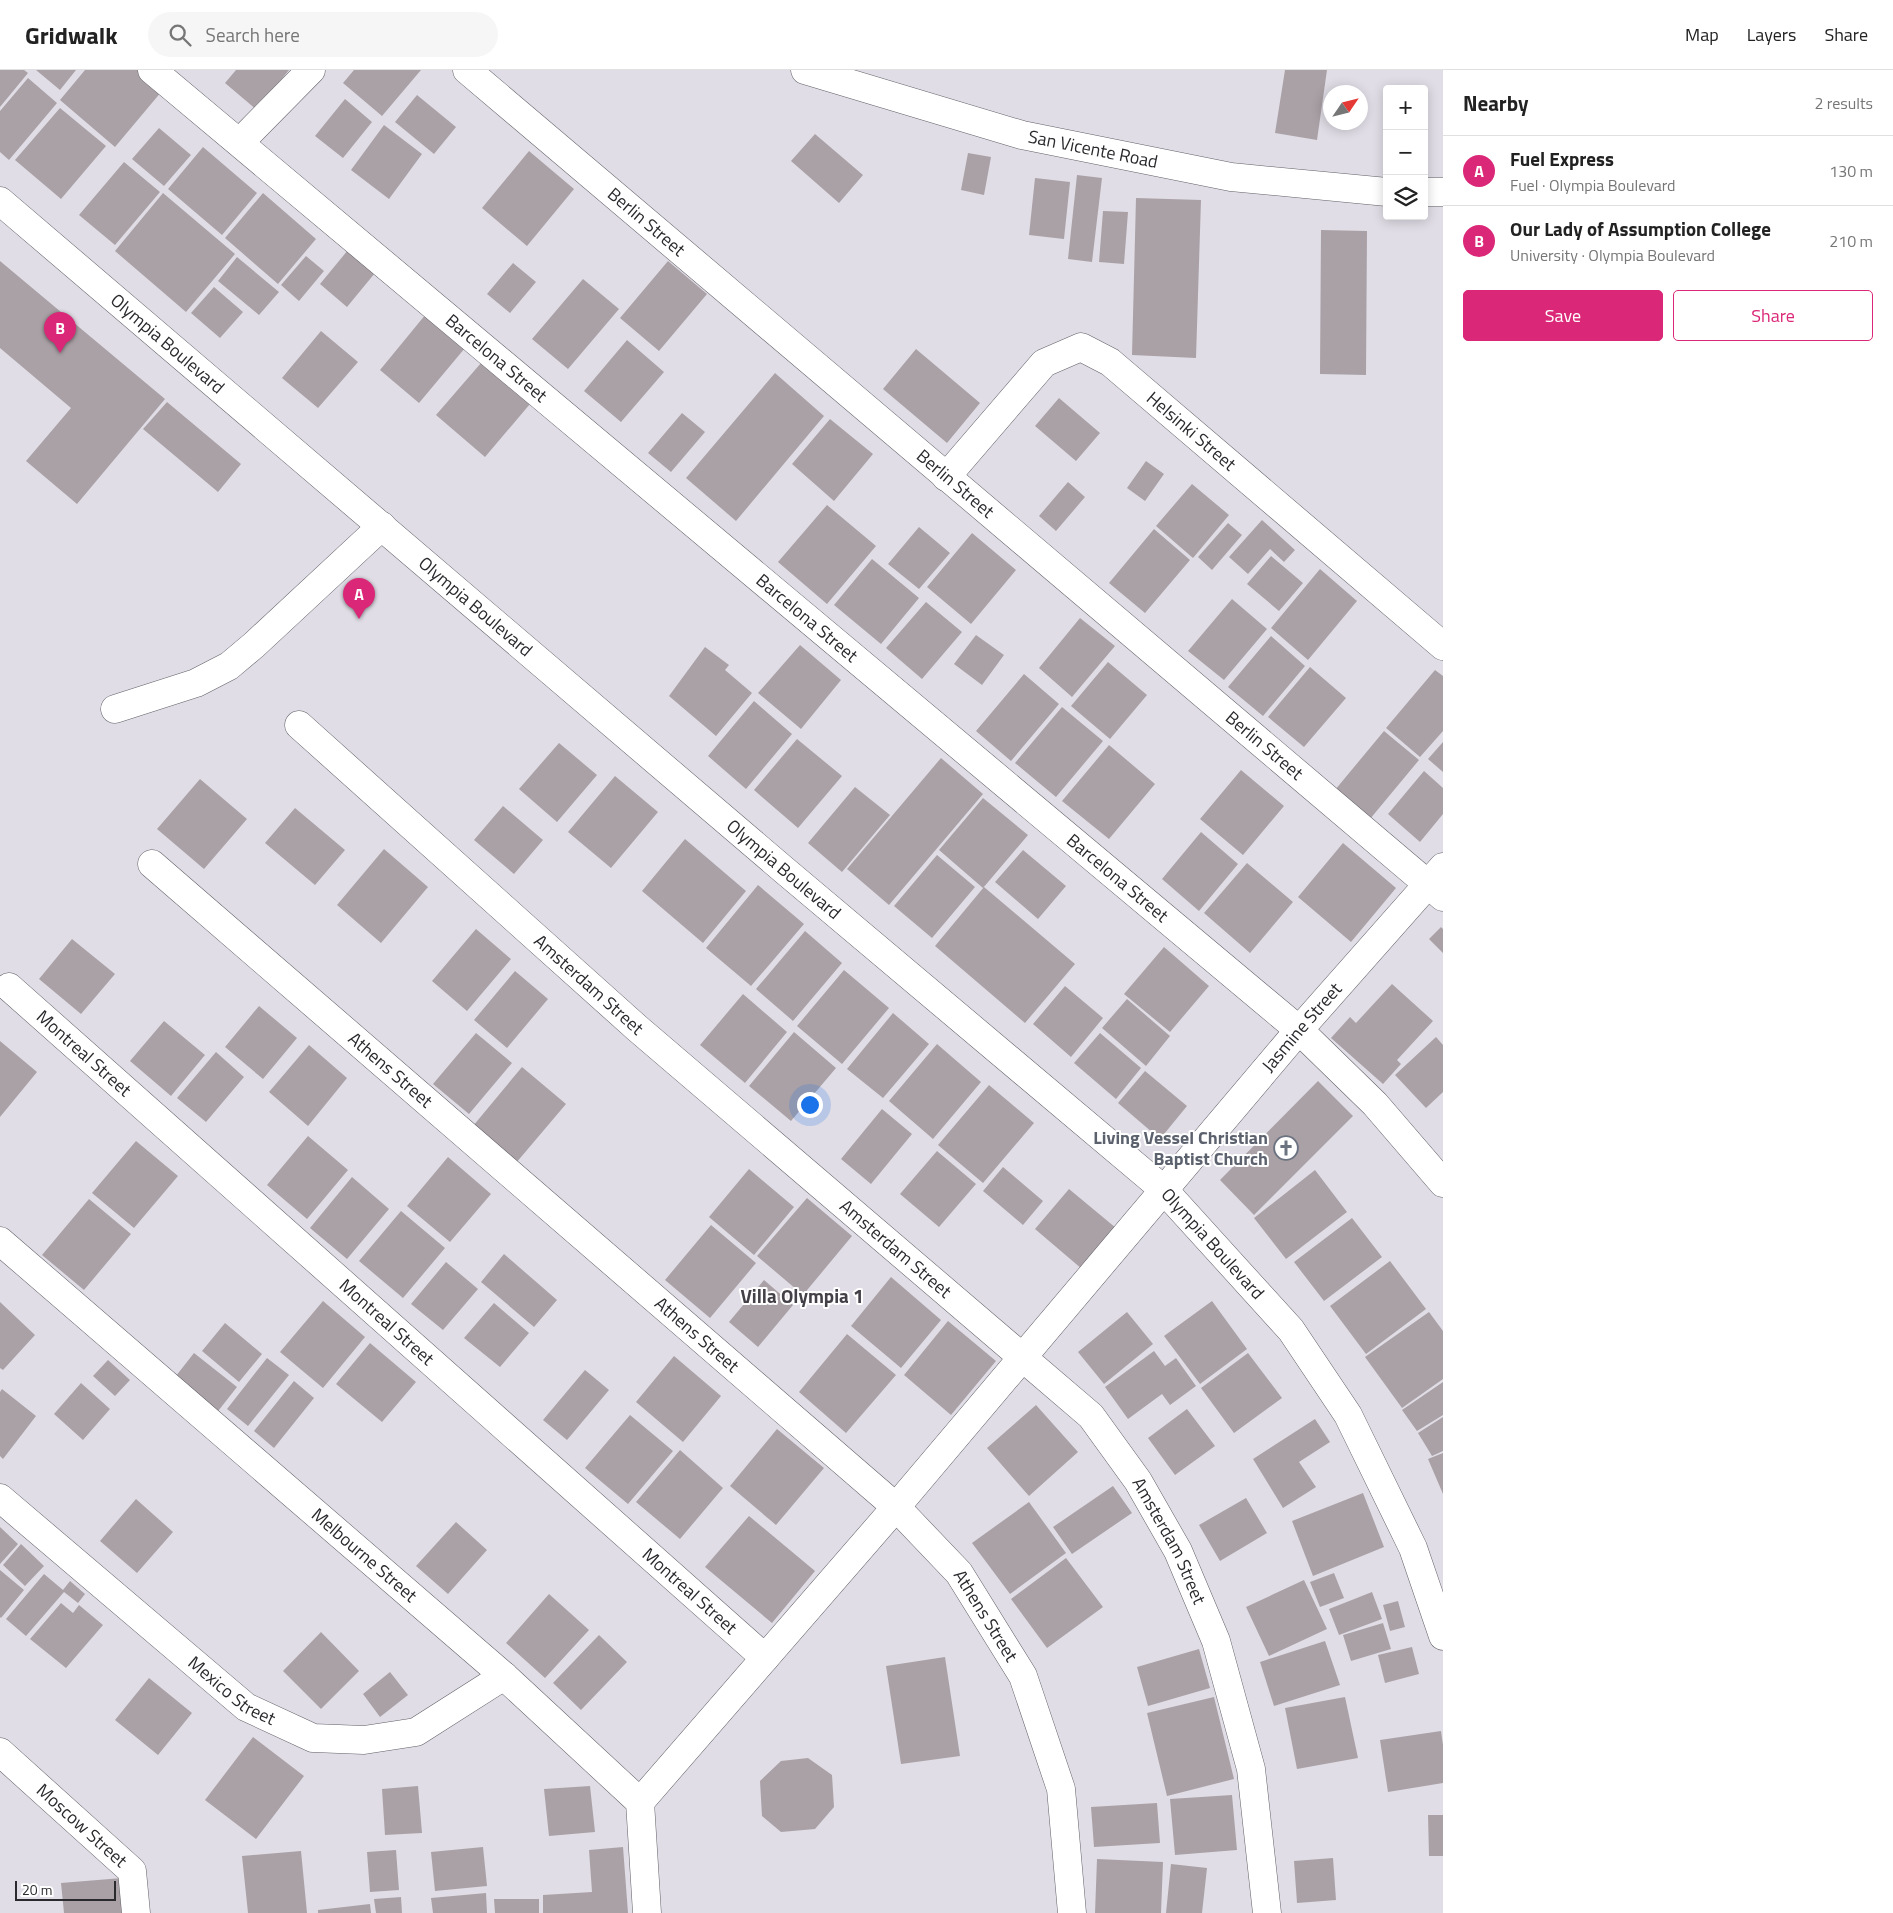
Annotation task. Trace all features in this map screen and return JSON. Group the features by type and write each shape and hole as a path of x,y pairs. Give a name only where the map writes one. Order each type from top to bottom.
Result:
{"street":[{"name":"Barcelona Street","path":"152,70 1299,1030 1375,1104 1443,1183"},
{"path":"240,142 311,70"},
{"name":"Berlin Street","path":"467,70 946,477 1438,882"},
{"name":"San Vicente Road","path":"805,70 1022,135 1231,177 1383,192"},
{"path":"1428,192 1443,192"},
{"name":"Olympia Boulevard","path":"0,201 784,870 1163,1189 1291,1330 1348,1415 1413,1548 1443,1636"},
{"name":"Helsinki Street","path":"946,477 1044,363 1081,347 1110,362 1443,646"},
{"path":"115,709 196,683 229,666 382,526"},
{"name":"Amsterdam Street","path":"299,726 637,1028 1091,1416 1138,1481 1178,1551 1216,1641 1251,1769 1267,1913"},
{"name":"Athens Street","path":"152,864 896,1507 959,1573 1023,1676 1061,1789 1072,1913"},
{"name":"Jasmine Street","path":"640,1802 896,1507 1299,1030 1438,882"},
{"name":"Montreal Street","path":"9,987 765,1658"},
{"name":"Melbourne Street","path":"0,1241 504,1676 640,1802"},
{"name":"Mexico Street","path":"0,1498 246,1707 313,1738 364,1740 416,1732 504,1676"},
{"name":"Moscow Street","path":"0,1752 132,1871 136,1913"},
{"path":"640,1802 647,1913"}],"building":[{"path":"0,70 24,70 28,73 0,107"},
{"path":"36,70 76,70 60,90"},
{"path":"85,70 137,70 162,91 115,147 60,100"},
{"path":"236,70 289,70 257,110 225,83"},
{"path":"354,70 421,70 382,116 343,83"},
{"path":"1285,70 1327,70 1325,85 1323,85 1317,140 1275,133"},
{"path":"28,78 57,103 9,160 0,152 0,111"},
{"path":"417,95 456,127 434,154 395,122"},
{"path":"345,99 372,122 343,158 315,136"},
{"path":"60,108 106,146 61,199 15,160"},
{"path":"384,125 422,154 389,199 351,170"},
{"path":"159,128 191,155 164,186 132,159"},
{"path":"815,134 863,175 839,203 791,161"},
{"path":"203,147 257,193 222,235 168,189"},
{"path":"529,151 574,189 527,246 482,208"},
{"path":"968,153 991,157 984,195 961,190"},
{"path":"124,162 160,192 115,245 79,215"},
{"path":"1077,175 1102,178 1092,262 1068,259"},
{"path":"1035,178 1070,182 1064,239 1029,235"},
{"path":"163,193 235,254 186,312 115,251"},
{"path":"263,193 316,239 278,284 225,238"},
{"path":"1136,198 1201,200 1196,358 1132,355"},
{"path":"1103,211 1128,212 1124,264 1099,262"},
{"path":"1321,230 1367,231 1366,375 1320,374"},
{"path":"348,250 375,273 347,307 320,284"},
{"path":"306,256 324,271 299,301 281,285"},
{"path":"237,257 279,292 259,315 218,281"},
{"path":"0,261 165,399 77,504 26,461 71,408 0,348"},
{"path":"668,261 707,294 659,351 620,318"},
{"path":"513,263 536,282 510,313 487,294"},
{"path":"583,279 619,309 568,369 532,339"},
{"path":"214,287 243,312 220,338 191,313"},
{"path":"426,314 465,348 419,403 380,370"},
{"path":"321,331 358,362 318,408 282,378"},
{"path":"627,340 664,372 621,422 584,391"},
{"path":"916,349 980,403 947,443 883,389"},
{"path":"481,363 530,404 485,457 436,415"},
{"path":"775,373 824,416 736,521 686,478"},
{"path":"1059,398 1100,433 1076,461 1035,426"},
{"path":"167,402 241,464 218,492 143,429"},
{"path":"682,413 705,432 671,472 648,453"},
{"path":"830,419 873,454 834,501 792,464"},
{"path":"1146,461 1164,474 1145,501 1127,488"},
{"path":"1068,482 1085,497 1056,531 1039,516"},
{"path":"1192,484 1229,515 1193,558 1156,526"},
{"path":"827,505 876,546 827,604 778,562"},
{"path":"1262,520 1295,550 1284,562 1270,549 1248,574 1229,557"},
{"path":"1228,523 1242,535 1212,570 1198,557"},
{"path":"919,527 950,553 919,589 888,564"},
{"path":"1154,529 1190,560 1145,613 1109,583"},
{"path":"972,533 1016,570 971,624 927,587"},
{"path":"1271,556 1303,583 1279,611 1247,584"},
{"path":"872,559 919,598 881,644 834,605"},
{"path":"1320,569 1357,601 1308,660 1271,628"},
{"path":"1232,599 1267,629 1224,680 1188,651"},
{"path":"926,602 962,632 922,679 886,648"},
{"path":"1080,618 1115,646 1072,697 1039,668"},
{"path":"976,635 1004,655 982,685 954,664"},
{"path":"1271,636 1305,666 1263,716 1228,687"},
{"path":"800,645 841,680 801,729 758,693"},
{"path":"705,647 729,665 725,670 752,693 716,736 669,696"},
{"path":"1108,662 1147,695 1110,739 1071,706"},
{"path":"1310,667 1346,698 1304,747 1268,717"},
{"path":"1435,670 1443,676 1443,731 1420,757 1386,728"},
{"path":"1024,674 1059,704 1011,761 976,731"},
{"path":"754,701 792,734 746,789 708,756"},
{"path":"1062,707 1103,741 1056,797 1015,763"},
{"path":"1384,731 1419,760 1370,819 1335,790"},
{"path":"797,739 842,776 798,828 754,790"},
{"path":"1443,742 1443,772 1428,759"},
{"path":"559,743 597,775 557,822 519,789"},
{"path":"1109,745 1155,784 1109,839 1062,801"},
{"path":"941,758 983,794 889,905 847,869"},
{"path":"1241,770 1284,806 1243,855 1200,819"},
{"path":"1424,771 1443,788 1443,814 1420,842 1388,814"},
{"path":"615,776 658,812 611,868 568,832"},
{"path":"200,779 247,819 204,869 157,829"},
{"path":"855,787 890,815 842,872 808,843"},
{"path":"983,798 1028,835 983,888 939,850"},
{"path":"503,806 543,840 514,874 474,840"},
{"path":"295,808 345,850 315,885 265,843"},
{"path":"1201,832 1238,864 1199,911 1162,879"},
{"path":"685,839 746,891 703,943 642,891"},
{"path":"1343,843 1396,888 1351,942 1298,897"},
{"path":"384,849 428,887 381,943 337,905"},
{"path":"1023,850 1066,886 1038,919 995,882"},
{"path":"937,855 975,887 932,938 894,906"},
{"path":"1247,863 1293,902 1250,953 1204,913"},
{"path":"758,885 804,924 751,986 706,948"},
{"path":"984,887 1075,964 1025,1023 935,946"},
{"path":"1441,927 1443,929 1443,953 1429,939"},
{"path":"476,929 511,959 467,1011 432,981"},
{"path":"805,931 842,963 793,1021 756,989"},
{"path":"72,939 115,974 81,1014 39,979"},
{"path":"1164,947 1209,986 1170,1032 1124,994"},
{"path":"844,970 889,1008 842,1064 797,1026"},
{"path":"515,971 548,999 507,1048 474,1020"},
{"path":"1392,984 1433,1021 1397,1060 1401,1064 1383,1084 1331,1038 1350,1017 1356,1023"},
{"path":"1065,986 1103,1018 1071,1057 1033,1024"},
{"path":"743,994 787,1032 745,1083 700,1045"},
{"path":"1127,999 1170,1036 1146,1066 1102,1028"},
{"path":"259,1006 297,1038 263,1079 225,1047"},
{"path":"893,1013 929,1044 883,1098 847,1069"},
{"path":"164,1021 205,1055 171,1096 130,1061"},
{"path":"794,1032 836,1068 791,1121 749,1086"},
{"path":"476,1033 512,1063 469,1114 433,1084"},
{"path":"1100,1033 1141,1068 1116,1099 1074,1063"},
{"path":"1436,1037 1443,1045 1443,1092 1426,1108 1395,1075"},
{"path":"0,1041 37,1072 0,1117"},
{"path":"937,1044 981,1082 933,1139 889,1101"},
{"path":"309,1045 347,1078 308,1126 269,1092"},
{"path":"216,1052 244,1077 206,1122 177,1098"},
{"path":"522,1067 566,1104 516,1163 473,1126"},
{"path":"1145,1071 1187,1106 1160,1139 1118,1103"},
{"name":"Living Vessel Christian Baptist Church","path":"1318,1081 1353,1116 1254,1215 1220,1180"},
{"path":"989,1085 1034,1123 983,1183 938,1145"},
{"path":"882,1109 912,1134 871,1184 841,1159"},
{"path":"308,1136 348,1170 307,1219 267,1185"},
{"path":"136,1141 178,1176 134,1228 92,1193"},
{"path":"937,1151 976,1184 939,1227 900,1194"},
{"path":"448,1157 491,1194 450,1242 407,1206"},
{"path":"1003,1167 1043,1201 1023,1225 983,1191"},
{"path":"749,1169 794,1207 754,1255 709,1217"},
{"path":"1315,1170 1347,1212 1286,1259 1254,1218"},
{"path":"352,1177 389,1209 347,1259 310,1228"},
{"path":"1069,1189 1116,1228 1082,1269 1035,1229"},
{"path":"807,1198 852,1236 803,1295 757,1256"},
{"path":"89,1199 131,1234 84,1290 42,1255"},
{"path":"401,1211 445,1248 403,1298 359,1261"},
{"path":"1352,1218 1382,1257 1324,1301 1294,1262"},
{"path":"711,1225 756,1263 710,1318 665,1280"},
{"path":"504,1254 557,1300 534,1327 481,1282"},
{"path":"1390,1261 1426,1309 1366,1354 1330,1306"},
{"path":"446,1262 478,1289 443,1330 411,1304"},
{"path":"891,1277 941,1320 901,1368 851,1326"},
{"path":"764,1280 793,1305 758,1347 729,1322"},
{"path":"323,1301 365,1337 323,1388 280,1352"},
{"path":"1212,1301 1247,1349 1200,1384 1164,1336"},
{"path":"0,1302 35,1335 3,1370 0,1368"},
{"path":"494,1303 529,1333 500,1367 464,1338"},
{"path":"1127,1312 1153,1344 1104,1384 1078,1352"},
{"path":"1429,1312 1443,1331 1443,1379 1402,1408 1365,1357"},
{"path":"948,1321 996,1361 951,1415 904,1375"},
{"path":"225,1323 262,1354 239,1382 202,1351"},
{"path":"847,1334 896,1375 846,1433 799,1392"},
{"path":"370,1343 416,1382 382,1422 336,1384"},
{"path":"1154,1351 1165,1366 1176,1358 1196,1386 1170,1405 1162,1394 1128,1419 1105,1387"},
{"path":"194,1353 237,1387 215,1415 172,1381"},
{"path":"1248,1353 1282,1398 1234,1433 1201,1388"},
{"path":"674,1356 721,1396 683,1442 636,1402"},
{"path":"267,1358 289,1375 248,1426 227,1409"},
{"path":"108,1360 130,1380 115,1396 93,1376"},
{"path":"585,1370 609,1390 567,1440 543,1420"},
{"path":"294,1381 314,1398 274,1448 254,1431"},
{"path":"1443,1382 1443,1415 1417,1431 1402,1410"},
{"path":"81,1383 110,1409 83,1440 54,1414"},
{"path":"2,1389 36,1416 3,1459 0,1456 0,1392"},
{"path":"1036,1405 1078,1452 1029,1496 987,1448"},
{"path":"1187,1409 1215,1446 1175,1475 1148,1438"},
{"path":"630,1415 673,1451 628,1504 585,1468"},
{"path":"1443,1417 1443,1451 1432,1456 1418,1433"},
{"path":"1315,1419 1330,1442 1299,1462 1316,1487 1283,1508 1253,1459"},
{"path":"777,1429 824,1468 776,1525 730,1486"},
{"path":"680,1450 723,1488 680,1539 636,1502"},
{"path":"1443,1453 1443,1494 1428,1459"},
{"path":"1113,1486 1132,1513 1072,1554 1053,1527"},
{"path":"1363,1493 1384,1547 1313,1576 1292,1521"},
{"path":"1246,1498 1267,1533 1220,1561 1199,1525"},
{"path":"136,1499 173,1532 137,1573 100,1541"},
{"path":"1029,1502 1066,1553 1010,1594 972,1543"},
{"path":"749,1516 815,1571 772,1623 705,1567"},
{"path":"456,1522 487,1550 448,1594 416,1566"},
{"path":"0,1527 18,1544 0,1564"},
{"path":"21,1544 44,1566 25,1586 3,1565"},
{"path":"1066,1558 1103,1607 1047,1648 1011,1599"},
{"path":"0,1570 24,1590 1,1618 0,1617"},
{"path":"1334,1573 1344,1598 1320,1607 1310,1582"},
{"path":"44,1574 63,1590 70,1581 85,1594 78,1603 64,1592 26,1636 6,1619"},
{"path":"1304,1580 1327,1629 1269,1656 1246,1607"},
{"path":"1372,1592 1382,1619 1339,1635 1329,1609"},
{"path":"549,1594 589,1630 545,1678 506,1643"},
{"path":"1398,1601 1405,1627 1390,1631 1383,1605"},
{"path":"61,1603 73,1613 79,1605 103,1625 66,1668 30,1639"},
{"path":"1383,1623 1391,1649 1351,1661 1343,1635"},
{"path":"321,1632 359,1671 321,1709 283,1671"},
{"path":"599,1635 627,1662 581,1710 553,1683"},
{"path":"1325,1641 1340,1685 1274,1706 1260,1662"},
{"path":"1412,1647 1419,1674 1385,1683 1378,1655"},
{"path":"1199,1649 1210,1688 1148,1706 1137,1667"},
{"path":"945,1657 960,1756 901,1764 886,1666"},
{"path":"390,1672 408,1695 380,1717 363,1694"},
{"path":"149,1678 192,1713 158,1755 115,1720"},
{"path":"1214,1697 1234,1779 1167,1796 1147,1713"},
{"path":"1345,1697 1358,1758 1297,1769 1285,1708"},
{"path":"1441,1731 1443,1783 1388,1792 1380,1740"},
{"path":"253,1737 304,1776 256,1839 205,1800"},
{"path":"808,1758 832,1775 834,1807 815,1829 781,1832 762,1816 760,1781 781,1761"},
{"path":"418,1786 422,1833 385,1835 382,1789"},
{"path":"590,1786 595,1832 549,1836 544,1789"},
{"path":"1232,1795 1237,1850 1175,1855 1170,1799"},
{"path":"1157,1803 1160,1843 1094,1847 1091,1807"},
{"path":"1428,1815 1443,1815 1443,1856 1429,1856"},
{"path":"483,1847 487,1886 435,1891 431,1852"},
{"path":"623,1847 628,1913 543,1913 543,1895 592,1892 589,1850"},
{"path":"396,1850 399,1890 370,1892 367,1852"},
{"path":"301,1851 307,1913 248,1913 242,1856"},
{"path":"1333,1858 1336,1900 1297,1903 1294,1861"},
{"path":"1097,1859 1163,1862 1161,1913 1095,1913"},
{"path":"1171,1864 1207,1868 1202,1913 1166,1913"},
{"path":"122,1878 125,1913 64,1913 61,1883"},
{"path":"486,1893 487,1913 433,1913 431,1898"},
{"path":"401,1897 402,1913 376,1913 374,1899"},
{"path":"494,1899 539,1899 539,1913 495,1913"},
{"path":"370,1904 371,1913 318,1913 318,1910"}],"place":[{"name":"Our Lady of Assumption College","path":"60,353"},
{"name":"Fuel Express","path":"359,619"},
{"name":"Living Vessel Christian Baptist Church","path":"1286,1148"}],"district":[{"name":"Villa Olympia 1","path":"802,1296"}]}
